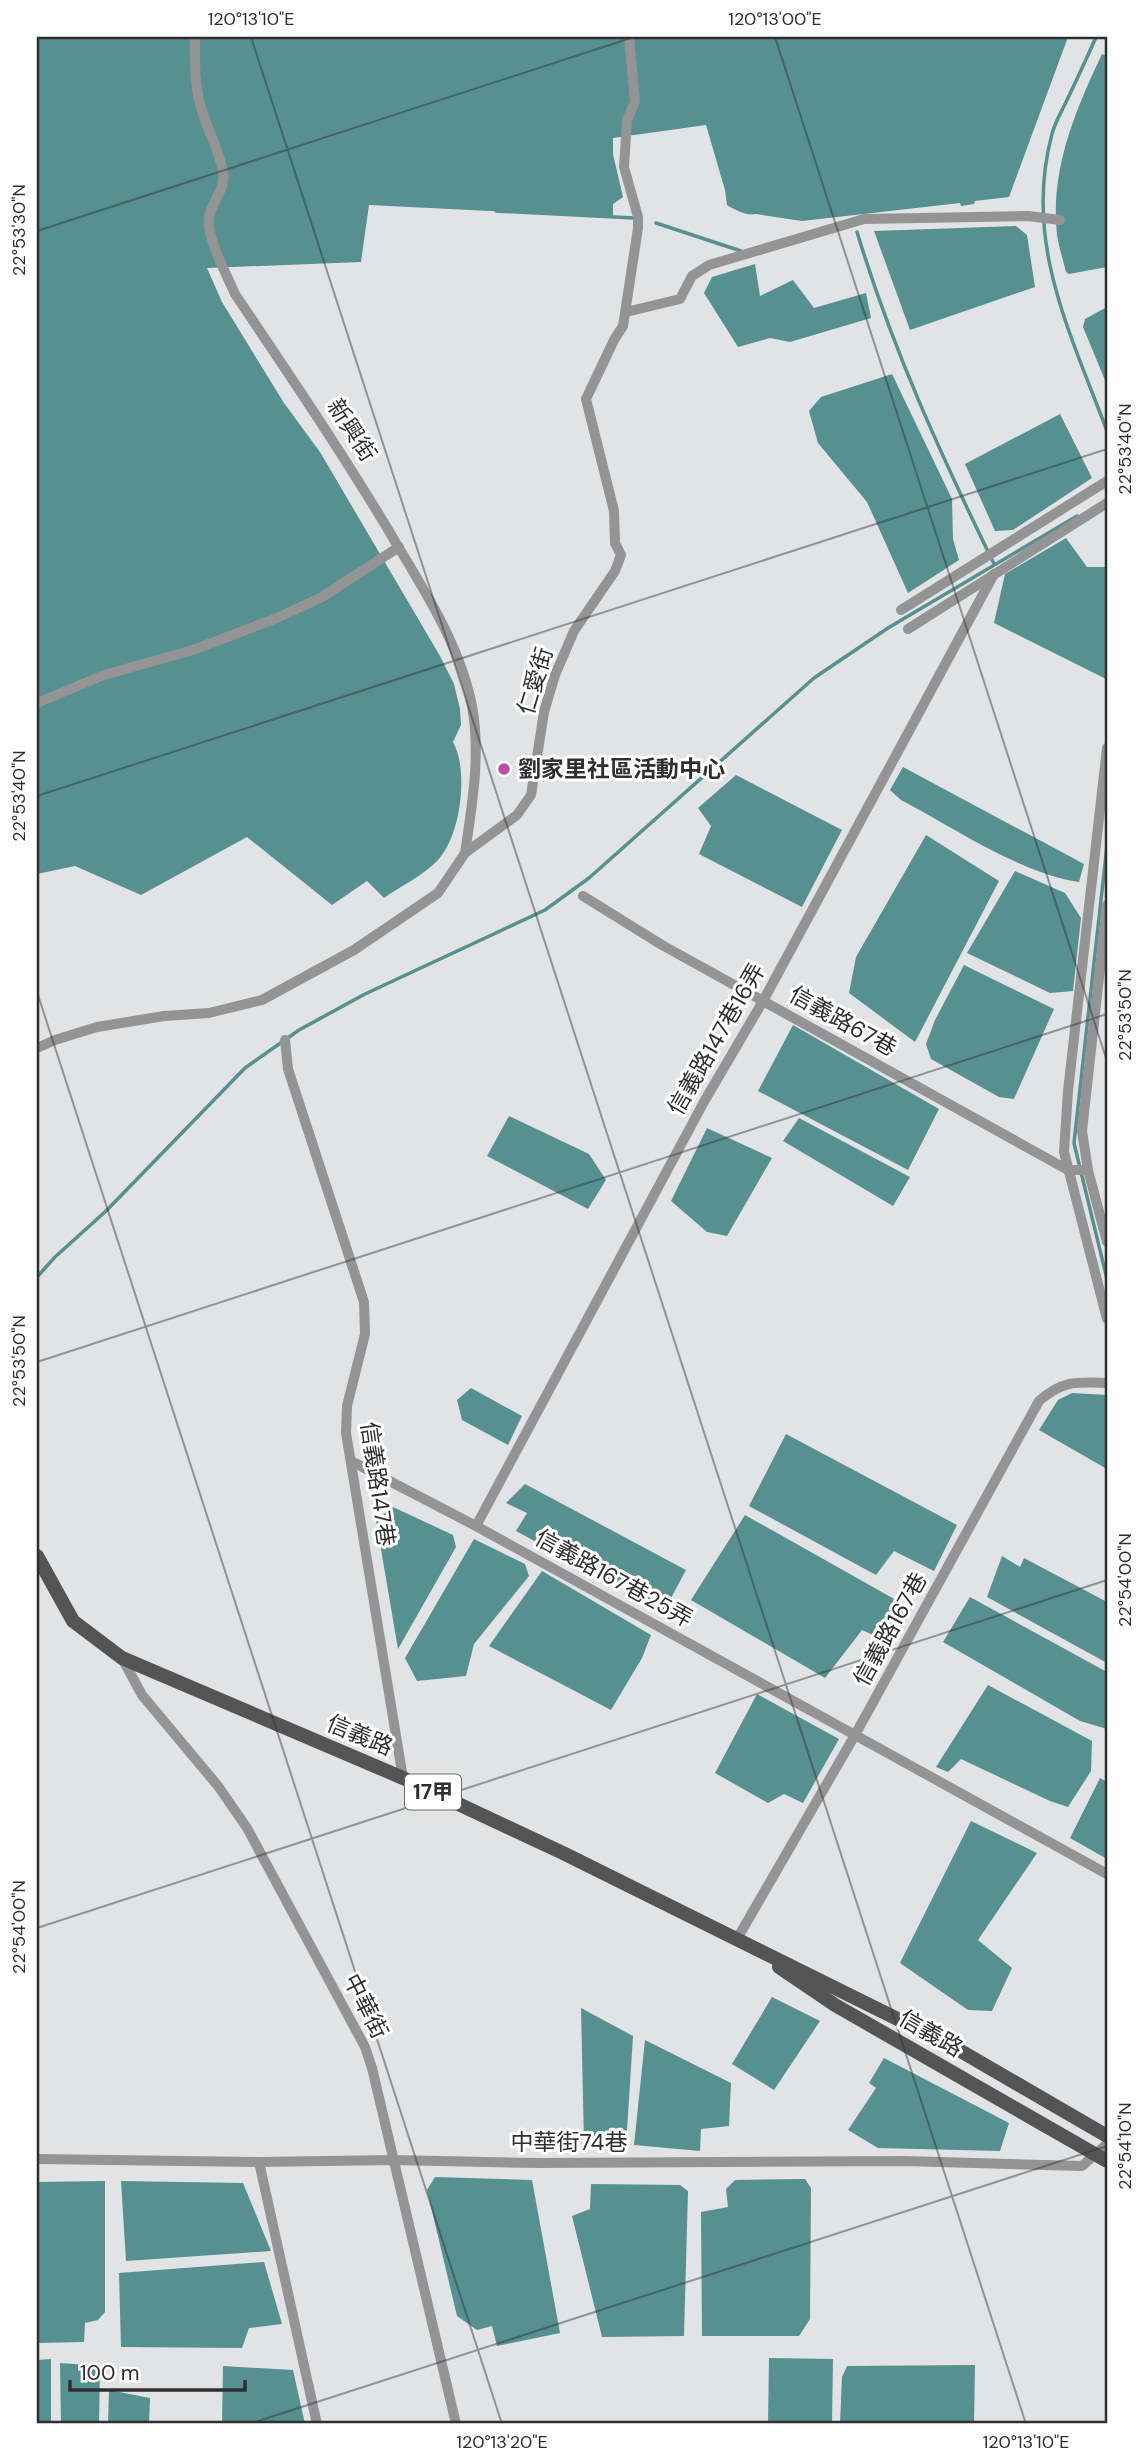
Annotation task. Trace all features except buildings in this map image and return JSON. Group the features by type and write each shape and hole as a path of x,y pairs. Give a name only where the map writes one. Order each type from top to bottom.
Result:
{"main road":[{"name":"信義路","path":"37,1556 73,1621 122,1658 403,1778 563,1853 952,2046 1107,2136"},
{"name":"信義路","path":"737,1939 835,2005 1104,2153"}],"street":[{"name":"新興街","path":"195,37 195,83 201,109 224,174 209,215 209,223 235,294 354,471 399,547 447,635 472,709 473,798 465,853"},
{"name":"仁愛街","path":"37,1048 97,1027 164,1016 208,1013 262,1000 354,950 438,893 465,853 517,815 531,795 544,712 555,676 566,647 615,571 621,555 615,543 614,511 586,400 623,326 638,228 638,217 624,167 627,120 635,102 629,37"},
{"path":"626,312 680,299 692,276 709,265 864,219 1057,219"},
{"path":"901,611 1107,481"},
{"path":"908,629 1107,505"},
{"path":"37,703 104,675 193,650 277,618 323,597 399,547"},
{"name":"信義路147巷16弄","path":"476,1526 705,1100 764,1001 994,574"},
{"path":"1107,748 1068,1091 1065,1152 1107,1320"},
{"name":"信義路67巷","path":"583,896 662,945 1068,1170 1088,1170"},
{"path":"1107,905 1082,1131 1088,1170 1107,1242"},
{"name":"信義路147巷","path":"285,1040 288,1069 364,1302 365,1334 347,1406 346,1433 403,1778"},
{"name":"信義路167巷","path":"737,1939 855,1735 1040,1401 1060,1385 1077,1382 1107,1383"},
{"name":"信義路167巷25弄","path":"351,1461 476,1526 1107,1874"},
{"name":"中華街","path":"122,1658 142,1695 218,1786 247,1828 365,2047 456,2424"},
{"name":"中華街74巷","path":"37,2160 393,2160 538,2163 904,2161 1082,2166 1104,2153"},
{"path":"259,2162 317,2424"}],"water":[{"path":"37,37 1068,37 1009,197 975,201 974,204 961,206 960,203 802,221 745,213 727,205 706,125 613,138 613,154 623,197 613,204 613,217 369,205 361,262 207,268 222,302 284,403 320,452 440,656 454,684 460,709 461,725 453,742 461,769 460,803 452,836 445,850 425,871 384,898 367,881 332,905 247,837 141,895 75,866 37,874"},
{"path":"1102,54 1107,56 1107,267 1069,274 1066,272 1057,235 1057,187 1074,119"},
{"path":"1016,226 1027,235 1035,287 910,330 874,231"},
{"path":"755,264 760,296 793,280 814,308 866,293 871,318 790,342 770,338 738,347 704,293 712,277"},
{"path":"1107,307 1107,385 1083,327 1085,319"},
{"path":"892,374 952,499 953,539 959,560 908,593 867,502 818,443 809,411 821,397"},
{"path":"1060,414 1092,478 1013,530 995,531 965,464"},
{"path":"1066,538 1087,567 1107,567 1106,679 994,623 1005,574"},
{"path":"903,767 1084,864 1079,882 1057,877 1011,859 901,800 890,790"},
{"path":"736,775 842,830 802,907 699,854 711,826 698,808"},
{"path":"926,835 999,881 915,1042 849,993 856,957"},
{"path":"1015,871 1065,893 1081,918 1073,991 1050,993 967,953"},
{"path":"964,965 1054,1009 1014,1099 999,1097 931,1059 926,1044 935,1020"},
{"path":"793,1025 939,1109 908,1170 758,1091"},
{"path":"509,1116 589,1154 606,1180 588,1209 487,1156"},
{"path":"799,1118 910,1177 893,1206 783,1141"},
{"path":"707,1128 772,1158 727,1236 707,1232 671,1201"},
{"path":"471,1388 522,1416 508,1445 462,1420 457,1400"},
{"path":"1072,1393 1107,1395 1107,1469 1039,1430 1058,1400"},
{"path":"786,1434 957,1525 934,1571 894,1551 876,1575 749,1506"},
{"path":"525,1484 686,1570 664,1611 516,1531 527,1513 506,1503"},
{"path":"393,1507 453,1535 456,1547 398,1649 376,1520"},
{"path":"745,1515 912,1609 893,1644 862,1630 825,1678 691,1600"},
{"path":"474,1539 525,1564 529,1576 474,1644 466,1676 417,1681 405,1658"},
{"path":"1002,1556 1020,1567 1024,1558 1107,1602 1107,1663 987,1597"},
{"path":"542,1571 651,1635 642,1658 611,1710 489,1646"},
{"path":"970,1597 1107,1672 1107,1729 1080,1721 943,1642"},
{"path":"988,1685 1092,1741 1091,1771 1068,1807 961,1759 948,1772 936,1767"},
{"path":"757,1694 839,1739 803,1803 784,1794 768,1803 715,1773"},
{"path":"1100,1778 1107,1782 1107,1859 1070,1838"},
{"path":"971,1821 1037,1853 978,1940 1012,1968 992,2011 968,2010 900,1963"},
{"path":"772,1997 820,2021 774,2090 732,2064"},
{"path":"581,2008 633,2036 626,2146 584,2144"},
{"path":"645,2040 731,2083 729,2126 701,2129 700,2151 634,2145"},
{"path":"884,2058 1009,2123 1000,2151 878,2148 848,2130 876,2088 869,2083"},
{"path":"435,2177 532,2180 560,2333 497,2346 492,2326 477,2330 457,2316 427,2190"},
{"path":"805,2179 811,2188 810,2319 799,2336 702,2336 701,2212 728,2207 726,2189 735,2180"},
{"path":"105,2181 105,2312 98,2320 85,2323 84,2342 37,2343 37,2182"},
{"path":"121,2181 243,2183 271,2251 126,2261"},
{"path":"591,2184 680,2185 688,2191 684,2336 602,2337 572,2216 590,2209"},
{"path":"264,2262 282,2324 249,2328 242,2348 121,2347 119,2273"},
{"path":"769,2358 833,2359 832,2424 768,2424"},
{"path":"51,2359 51,2424 37,2424 37,2360"},
{"path":"60,2363 100,2366 99,2424 61,2424"},
{"path":"975,2365 974,2424 840,2424 842,2377 847,2366"},
{"path":"223,2366 293,2370 305,2424 222,2424"},
{"path":"109,2390 150,2398 149,2424 108,2424"}],"waterway":[{"path":"1096,37 1053,130 1045,173 1043,212 1055,286 1107,431"},
{"path":"496,211 634,218"},
{"path":"656,223 741,251"},
{"path":"857,232 919,401 994,564"},
{"path":"37,1277 106,1211 245,1068 299,1030 365,994 545,910 589,878 814,678 888,628 1077,516"},
{"path":"1107,846 1074,1143 1107,1279"}],"place":[{"name":"劉家里社區活動中心","path":"504,769"}]}
